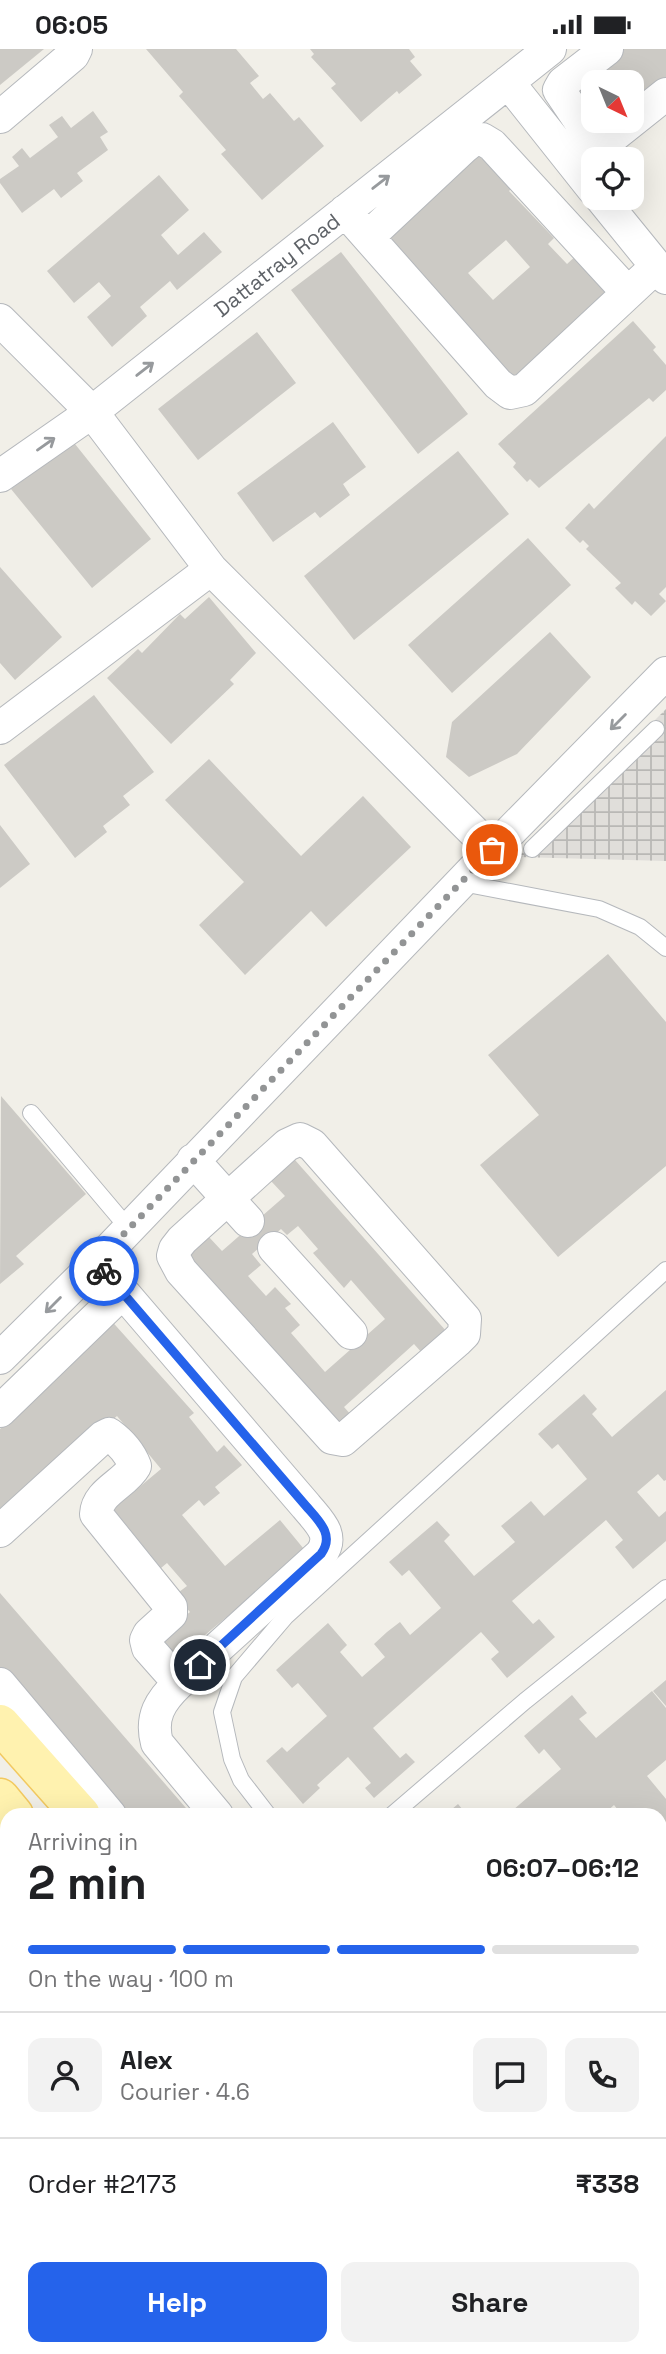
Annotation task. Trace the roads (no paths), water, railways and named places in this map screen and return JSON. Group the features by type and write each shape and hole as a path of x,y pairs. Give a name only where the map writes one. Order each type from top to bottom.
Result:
{"main road":[{"path":"0,1724 75,1808"}],"street":[{"path":"0,117 73,55 76,49"},
{"name":"Dattatray Road","path":"0,476 92,411 550,49"},
{"path":"581,149 559,90 563,83 607,49"},
{"path":"508,82 581,160"},
{"path":"611,147 666,94"},
{"path":"369,237 463,148 482,139 492,145 628,293"},
{"path":"345,211 498,384 510,393 524,390 628,293 661,272 611,210"},
{"path":"0,320 92,411 211,569 492,850"},
{"path":"0,728 211,569"},
{"path":"0,1358 129,1229 492,850 570,792 666,673"},
{"path":"300,1139 306,1141 460,1311 465,1319 464,1334 343,1440 332,1438 176,1263 173,1256 182,1240 238,1209 287,1145 300,1139"},
{"path":"193,1160 238,1209"},
{"path":"274,1248 351,1333"},
{"path":"97,1262 323,1526 328,1538 327,1546 321,1554 179,1683 159,1705 154,1731 158,1743 211,1808"},
{"path":"0,1411 123,1293"},
{"path":"0,1531 103,1437 110,1434 115,1438 135,1466 101,1499 96,1506 96,1514 171,1607 172,1615 149,1634 146,1640 148,1648 179,1683"},
{"path":"0,1684 104,1808"}],"lane":[{"path":"532,849 570,792 656,729"},
{"path":"462,883 599,909 640,927 666,948"},
{"path":"31,1113 129,1229"},
{"path":"263,1808 241,1780 232,1759 222,1712 234,1677 286,1616 666,1270"},
{"path":"400,1808 525,1701 666,1588"}]}
